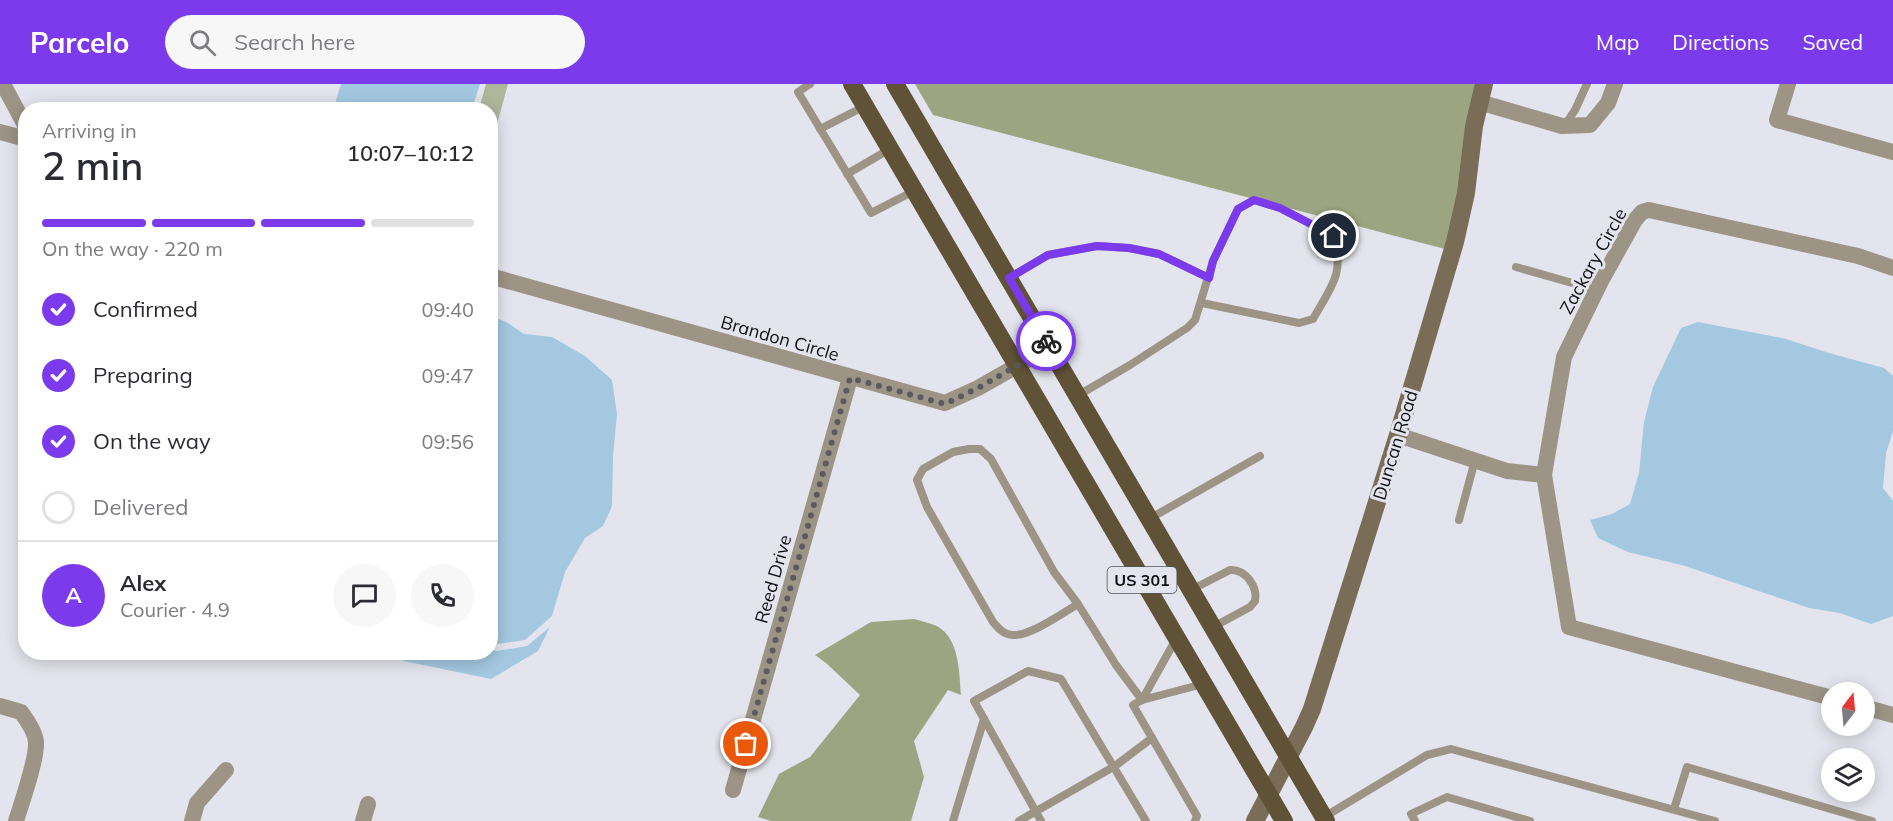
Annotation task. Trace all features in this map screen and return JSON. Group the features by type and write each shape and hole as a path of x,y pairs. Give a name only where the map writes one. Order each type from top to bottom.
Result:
{"main road":[{"name":"US 301","path":"852,84 1284,821"},
{"name":"US 301","path":"896,85 1325,819"}],"street":[{"path":"3,84 18,112"},
{"name":"Duncan Road","path":"1255,821 1304,728 1320,687 1398,435 1464,207 1473,126 1484,84"},
{"path":"1479,102 1565,126 1590,125 1608,103 1615,84"},
{"path":"1788,84 1777,120 1893,152"},
{"path":"0,132 18,137"},
{"name":"Zackary Circle","path":"1821,695 1569,627 1544,475 1564,357 1635,219 1642,212 1649,210 1858,256 1893,268"},
{"name":"Brandon Circle","path":"498,278 945,404 1017,367 1050,347"},
{"name":"Reed Drive","path":"733,790 850,378"},
{"path":"1398,435 1507,471 1544,475"},
{"path":"0,705 21,711 36,741 32,766 16,821"},
{"path":"1875,710 1893,715"},
{"path":"192,821 197,803 225,770"},
{"path":"363,821 368,804"}],"lane":[{"path":"792,84 871,213 914,191"},
{"path":"798,92 810,84"},
{"path":"1565,126 1587,84"},
{"path":"820,129 865,105"},
{"path":"847,174 891,149"},
{"path":"1077,396 1131,365 1187,328 1195,320 1213,261 1238,209 1254,200 1280,208 1334,236 1339,252 1338,276 1313,319 1299,323 1202,303"},
{"path":"1009,278 1048,255 1097,246 1129,248 1159,254 1209,278"},
{"path":"1516,267 1597,290"},
{"path":"1078,604 1026,633 1012,635 1001,631 993,622 927,507 917,480 923,469 953,452 969,449 980,449 991,459 1054,572 1078,604 1116,665 1142,700"},
{"path":"1149,519 1260,456"},
{"path":"1459,520 1475,460"},
{"path":"1191,590 1230,570 1243,573 1255,590 1255,601 1250,607 1213,627"},
{"path":"1142,700 1176,638"},
{"path":"1039,817 974,701 1028,671 1061,679 1146,821"},
{"path":"1195,821 1197,816 1133,705 1142,700 1203,684"},
{"path":"953,821 984,719"},
{"path":"1019,821 1039,817 1152,738"},
{"path":"1325,819 1427,755 1451,749 1715,821"},
{"path":"1674,809 1687,767 1872,821"},
{"path":"1415,821 1411,814 1447,797 1530,821"}],"green space":[{"path":"486,84 508,84 498,121 498,102 481,102"},
{"path":"915,84 1476,84 1459,192 1445,249 933,115"},
{"path":"914,619 937,626 950,639 959,667 961,695 948,690 914,741 924,777 911,821 771,821 758,817 779,774 810,757 860,695 815,655 871,622"}],"water":[{"path":"341,84 480,84 474,102 336,102"},
{"path":"498,319 524,334 552,337 585,356 612,380 617,414 612,506 603,526 585,538 565,572 552,616 525,640 498,644"},
{"path":"1698,322 1786,339 1884,368 1893,376 1893,431 1886,453 1883,488 1893,501 1893,616 1871,624 1840,613 1809,608 1685,566 1628,552 1598,538 1590,520 1612,514 1630,504 1639,473 1644,422 1653,387 1681,328"},
{"path":"550,627 538,651 491,679 401,660 498,660 498,651 527,646"}],"way so far":[{"path":"746,744 850,378 945,404 1017,367 1050,347 1046,341"}],"route":[{"path":"1046,341 1009,278 1048,255 1097,246 1129,248 1159,254 1209,278 1213,261 1238,209 1254,200 1280,208 1334,236"}]}
